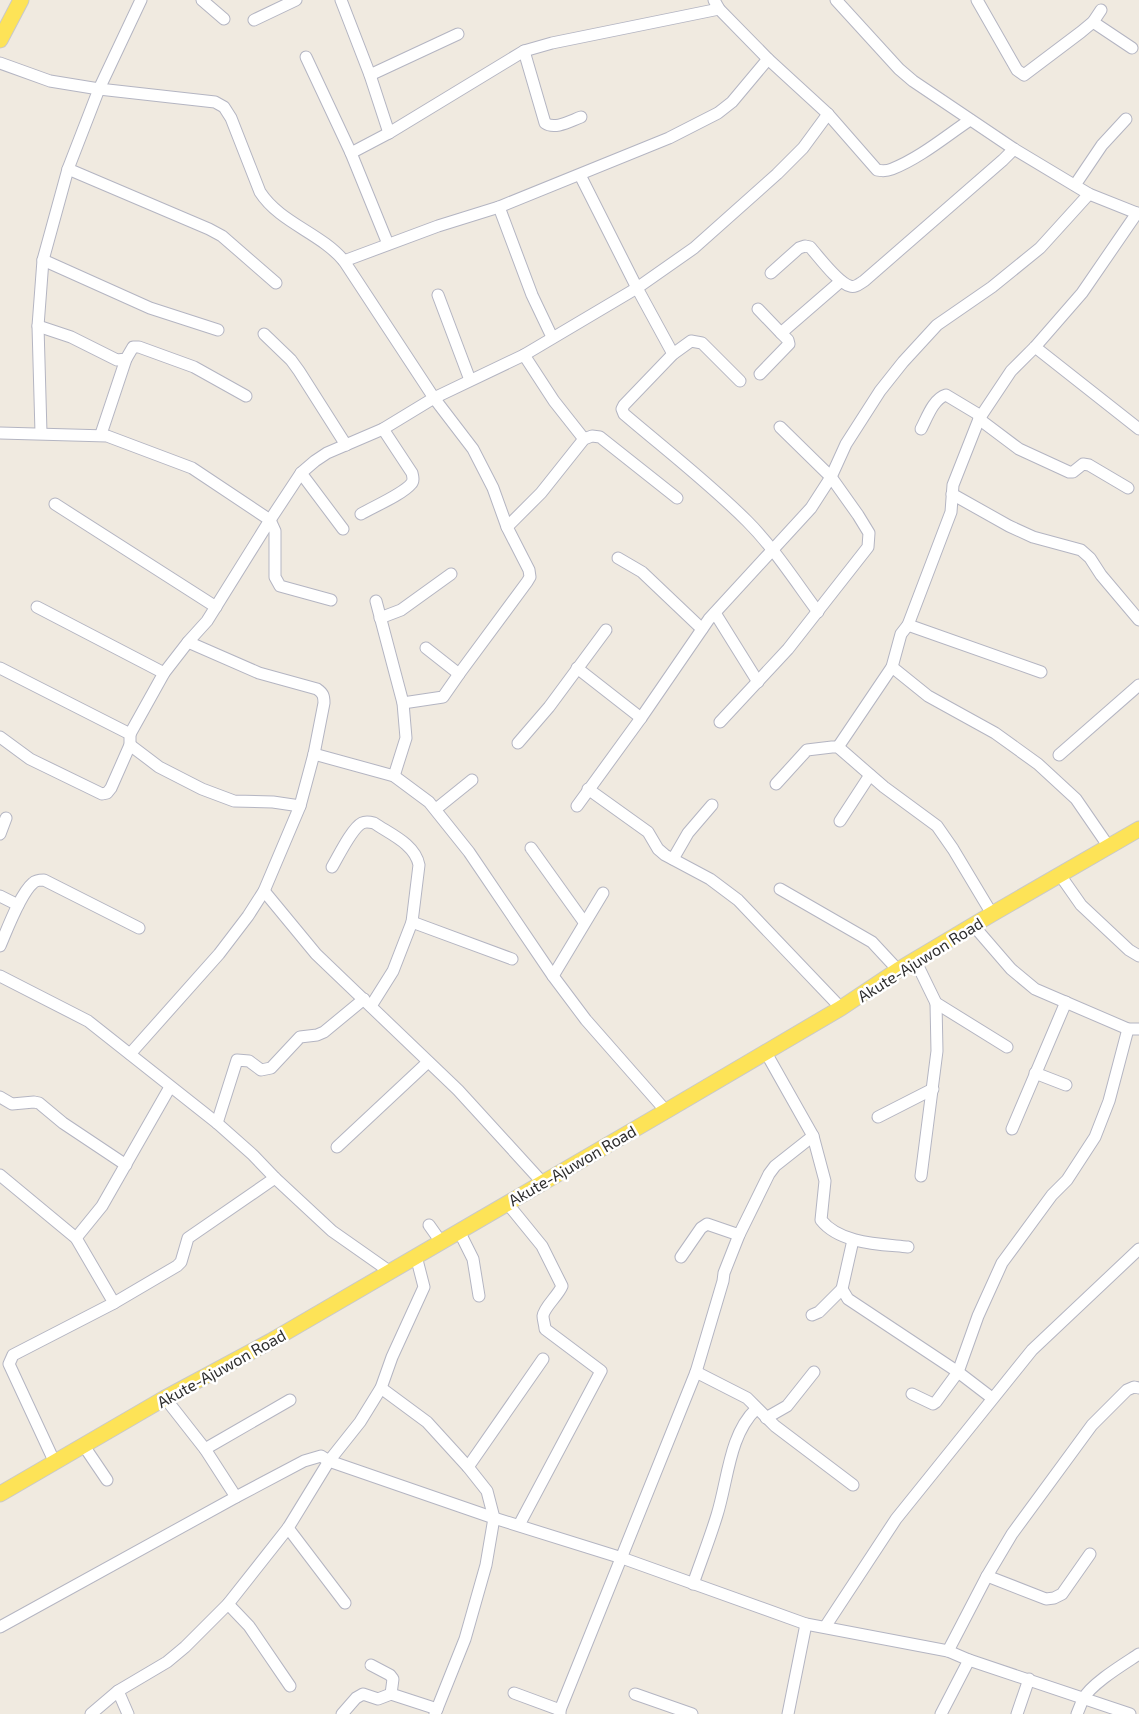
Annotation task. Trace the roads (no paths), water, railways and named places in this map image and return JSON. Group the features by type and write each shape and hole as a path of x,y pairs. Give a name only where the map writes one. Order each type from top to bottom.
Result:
{"main road":[{"path":"0,40 21,0"},
{"name":"Akute-Ajuwon Road","path":"0,1494 165,1398 271,1341 666,1111 841,1008 898,970 973,925 1139,829"}],"street":[{"path":"41,433 38,326 44,260 68,169 99,89 141,0"},
{"path":"202,0 224,19"},
{"path":"254,20 296,0"},
{"path":"341,0 390,133"},
{"path":"836,0 899,69 970,120 1089,194 1138,214 1090,281 1035,347 1010,371 980,417 953,484 951,512 908,625 901,634 892,667 838,747"},
{"path":"981,1 1017,70 1024,75 1093,22 1102,10"},
{"path":"351,153 390,133 524,51 717,4 768,59 828,114 877,170 892,169 970,120"},
{"path":"1093,22 1132,48"},
{"path":"370,75 458,34"},
{"path":"524,51 545,123 549,126 557,126 581,117"},
{"path":"306,57 351,153 388,244"},
{"path":"344,261 438,226 499,207 669,138 718,113 732,102 768,59"},
{"path":"0,63 50,81 99,89 215,102 224,107 231,118 260,192 277,211 335,250 434,398 473,449 493,488 507,527 529,570 530,577 443,697 403,703"},
{"path":"0,737 30,759 102,794 107,793 111,788 130,739 164,674 188,642 207,621 270,520 302,473 315,461 383,429 434,398 524,355 637,288 694,248 777,174 803,148 828,114"},
{"path":"1075,185 1102,145 1126,119"},
{"path":"771,272 799,248 805,246 810,247 841,281 849,286 856,287 1014,149"},
{"path":"68,169 222,236 276,283"},
{"path":"580,174 637,288 673,354"},
{"path":"577,806 641,718 702,629 811,508 831,478 846,444 880,391 937,325 992,287 1040,248 1089,194"},
{"path":"499,207 532,295 552,337"},
{"path":"44,260 150,308 218,330"},
{"path":"782,333 841,281"},
{"path":"438,296 470,380"},
{"path":"758,309 782,333 789,344 760,374"},
{"path":"38,326 70,337 117,360 126,359"},
{"path":"264,334 299,370 346,445"},
{"path":"740,381 702,343 691,342 673,354 622,409 624,414 748,521 773,551 818,612"},
{"path":"101,434 126,359 133,347 139,347 194,367 246,396"},
{"path":"1035,347 1139,429"},
{"path":"524,355 554,401 584,438"},
{"path":"921,429 939,399 946,395 980,417 1019,449 1069,472 1073,472 1083,464 1089,466 1128,488"},
{"path":"720,722 788,650 868,547 869,533 831,478 780,427"},
{"path":"361,514 401,492 411,485 413,478 412,473 383,429"},
{"path":"0,433 101,434 192,468 270,520 275,531 274,571 277,583 280,586 331,600"},
{"path":"507,527 541,494 584,438 592,436 600,437 677,498"},
{"path":"302,473 343,529"},
{"path":"952,494 1009,526 1033,536 1081,550 1090,558 1101,575 1139,620"},
{"path":"54,504 216,607"},
{"path":"618,558 642,572 702,629"},
{"path":"380,618 401,610 451,574"},
{"path":"376,601 403,703 406,738 394,776"},
{"path":"37,607 164,674"},
{"path":"715,613 758,682"},
{"path":"908,625 1041,672"},
{"path":"518,743 549,708 606,630"},
{"path":"130,1054 219,954 248,916 264,891 300,806 314,754 324,703 322,692 317,689 259,673 188,642"},
{"path":"426,648 459,674"},
{"path":"892,667 928,696 995,733 1038,764 1076,799 1110,846"},
{"path":"0,668 130,739 159,767 202,789 234,801 273,802 300,806"},
{"path":"577,668 641,718"},
{"path":"1059,755 1139,685"},
{"path":"776,784 807,750 838,747 884,787 937,826 992,914"},
{"path":"314,754 394,776 436,809 469,852 553,976 586,1020 666,1111"},
{"path":"840,821 870,774"},
{"path":"436,809 472,780"},
{"path":"588,789 648,832 658,849 710,879 738,900 841,1008"},
{"path":"673,859 688,833 712,805"},
{"path":"0,834 6,818"},
{"path":"217,1123 237,1060 249,1061 261,1070 271,1068 300,1037 317,1036 368,1003 393,971 412,922 419,865 418,858 407,846 374,823 368,821 361,823 355,829 332,867"},
{"path":"531,848 584,922"},
{"path":"1060,875 1081,905 1129,950 1139,956"},
{"path":"0,946 18,905 32,883 38,880 44,880 140,928"},
{"path":"780,889 872,942 898,970"},
{"path":"264,891 334,973 368,1003 458,1090 542,1182"},
{"path":"553,976 603,893"},
{"path":"0,896 18,905"},
{"path":"412,922 512,959"},
{"path":"912,1394 933,1404 958,1372 978,1316 1002,1263 1052,1195 1068,1180 1095,1137 1133,1029 1035,989 1011,969 973,925"},
{"path":"915,960 936,1003 937,1051 921,1176"},
{"path":"0,976 88,1021 217,1123 332,1231 389,1271"},
{"path":"1012,1129 1066,1002"},
{"path":"936,1003 1007,1047"},
{"path":"765,1051 813,1136 825,1181 821,1220 825,1226 853,1240 908,1247"},
{"path":"338,1147 428,1062"},
{"path":"1035,1073 1066,1085"},
{"path":"76,1238 102,1206 170,1087"},
{"path":"878,1117 932,1089"},
{"path":"0,1098 12,1104 39,1103 126,1165"},
{"path":"514,1693 560,1712 696,1372 724,1273 739,1235 769,1174 775,1166 813,1136"},
{"path":"0,1175 76,1238 114,1303"},
{"path":"55,1463 9,1364 13,1355 114,1303 177,1266 181,1262 188,1238 275,1178"},
{"path":"507,1202 542,1246 562,1286 543,1316 545,1329 601,1371 519,1526"},
{"path":"681,1257 701,1228 707,1224 739,1235"},
{"path":"429,1225 441,1242"},
{"path":"459,1231 473,1259 479,1296"},
{"path":"812,1315 818,1312 842,1289 853,1240"},
{"path":"825,1627 896,1519 992,1398 1032,1350 1139,1249"},
{"path":"91,1714 118,1691 167,1662 228,1604 288,1528 330,1461 360,1422 381,1388 392,1357 424,1287 416,1256"},
{"path":"842,1289 848,1299 958,1372 992,1398"},
{"path":"468,1467 543,1359"},
{"path":"696,1372 746,1398 766,1418 853,1485"},
{"path":"766,1418 787,1406 814,1372"},
{"path":"948,1651 987,1576 1012,1534 1092,1425 1127,1390 1134,1387 1139,1388"},
{"path":"342,1714 363,1694 378,1699 391,1694 436,1712 465,1639 486,1565 494,1518 487,1491 468,1467 427,1422 381,1388"},
{"path":"165,1398 205,1449 236,1497"},
{"path":"205,1449 290,1400"},
{"path":"693,1584 718,1513 738,1438 748,1417 756,1408"},
{"path":"84,1446 108,1480"},
{"path":"0,1627 236,1497 313,1458 321,1456 330,1461 494,1518 622,1558 806,1624 948,1651 969,1660 1130,1714"},
{"path":"288,1528 345,1603"},
{"path":"987,1576 1046,1599 1054,1598 1062,1594 1090,1554"},
{"path":"228,1604 249,1626 290,1686"},
{"path":"788,1714 806,1624"},
{"path":"1077,1714 1084,1698 1109,1674 1139,1654"},
{"path":"941,1714 969,1660"},
{"path":"371,1665 390,1675 393,1679 391,1694"},
{"path":"1016,1714 1029,1679"},
{"path":"118,1691 128,1714"},
{"path":"635,1694 692,1714"}]}
